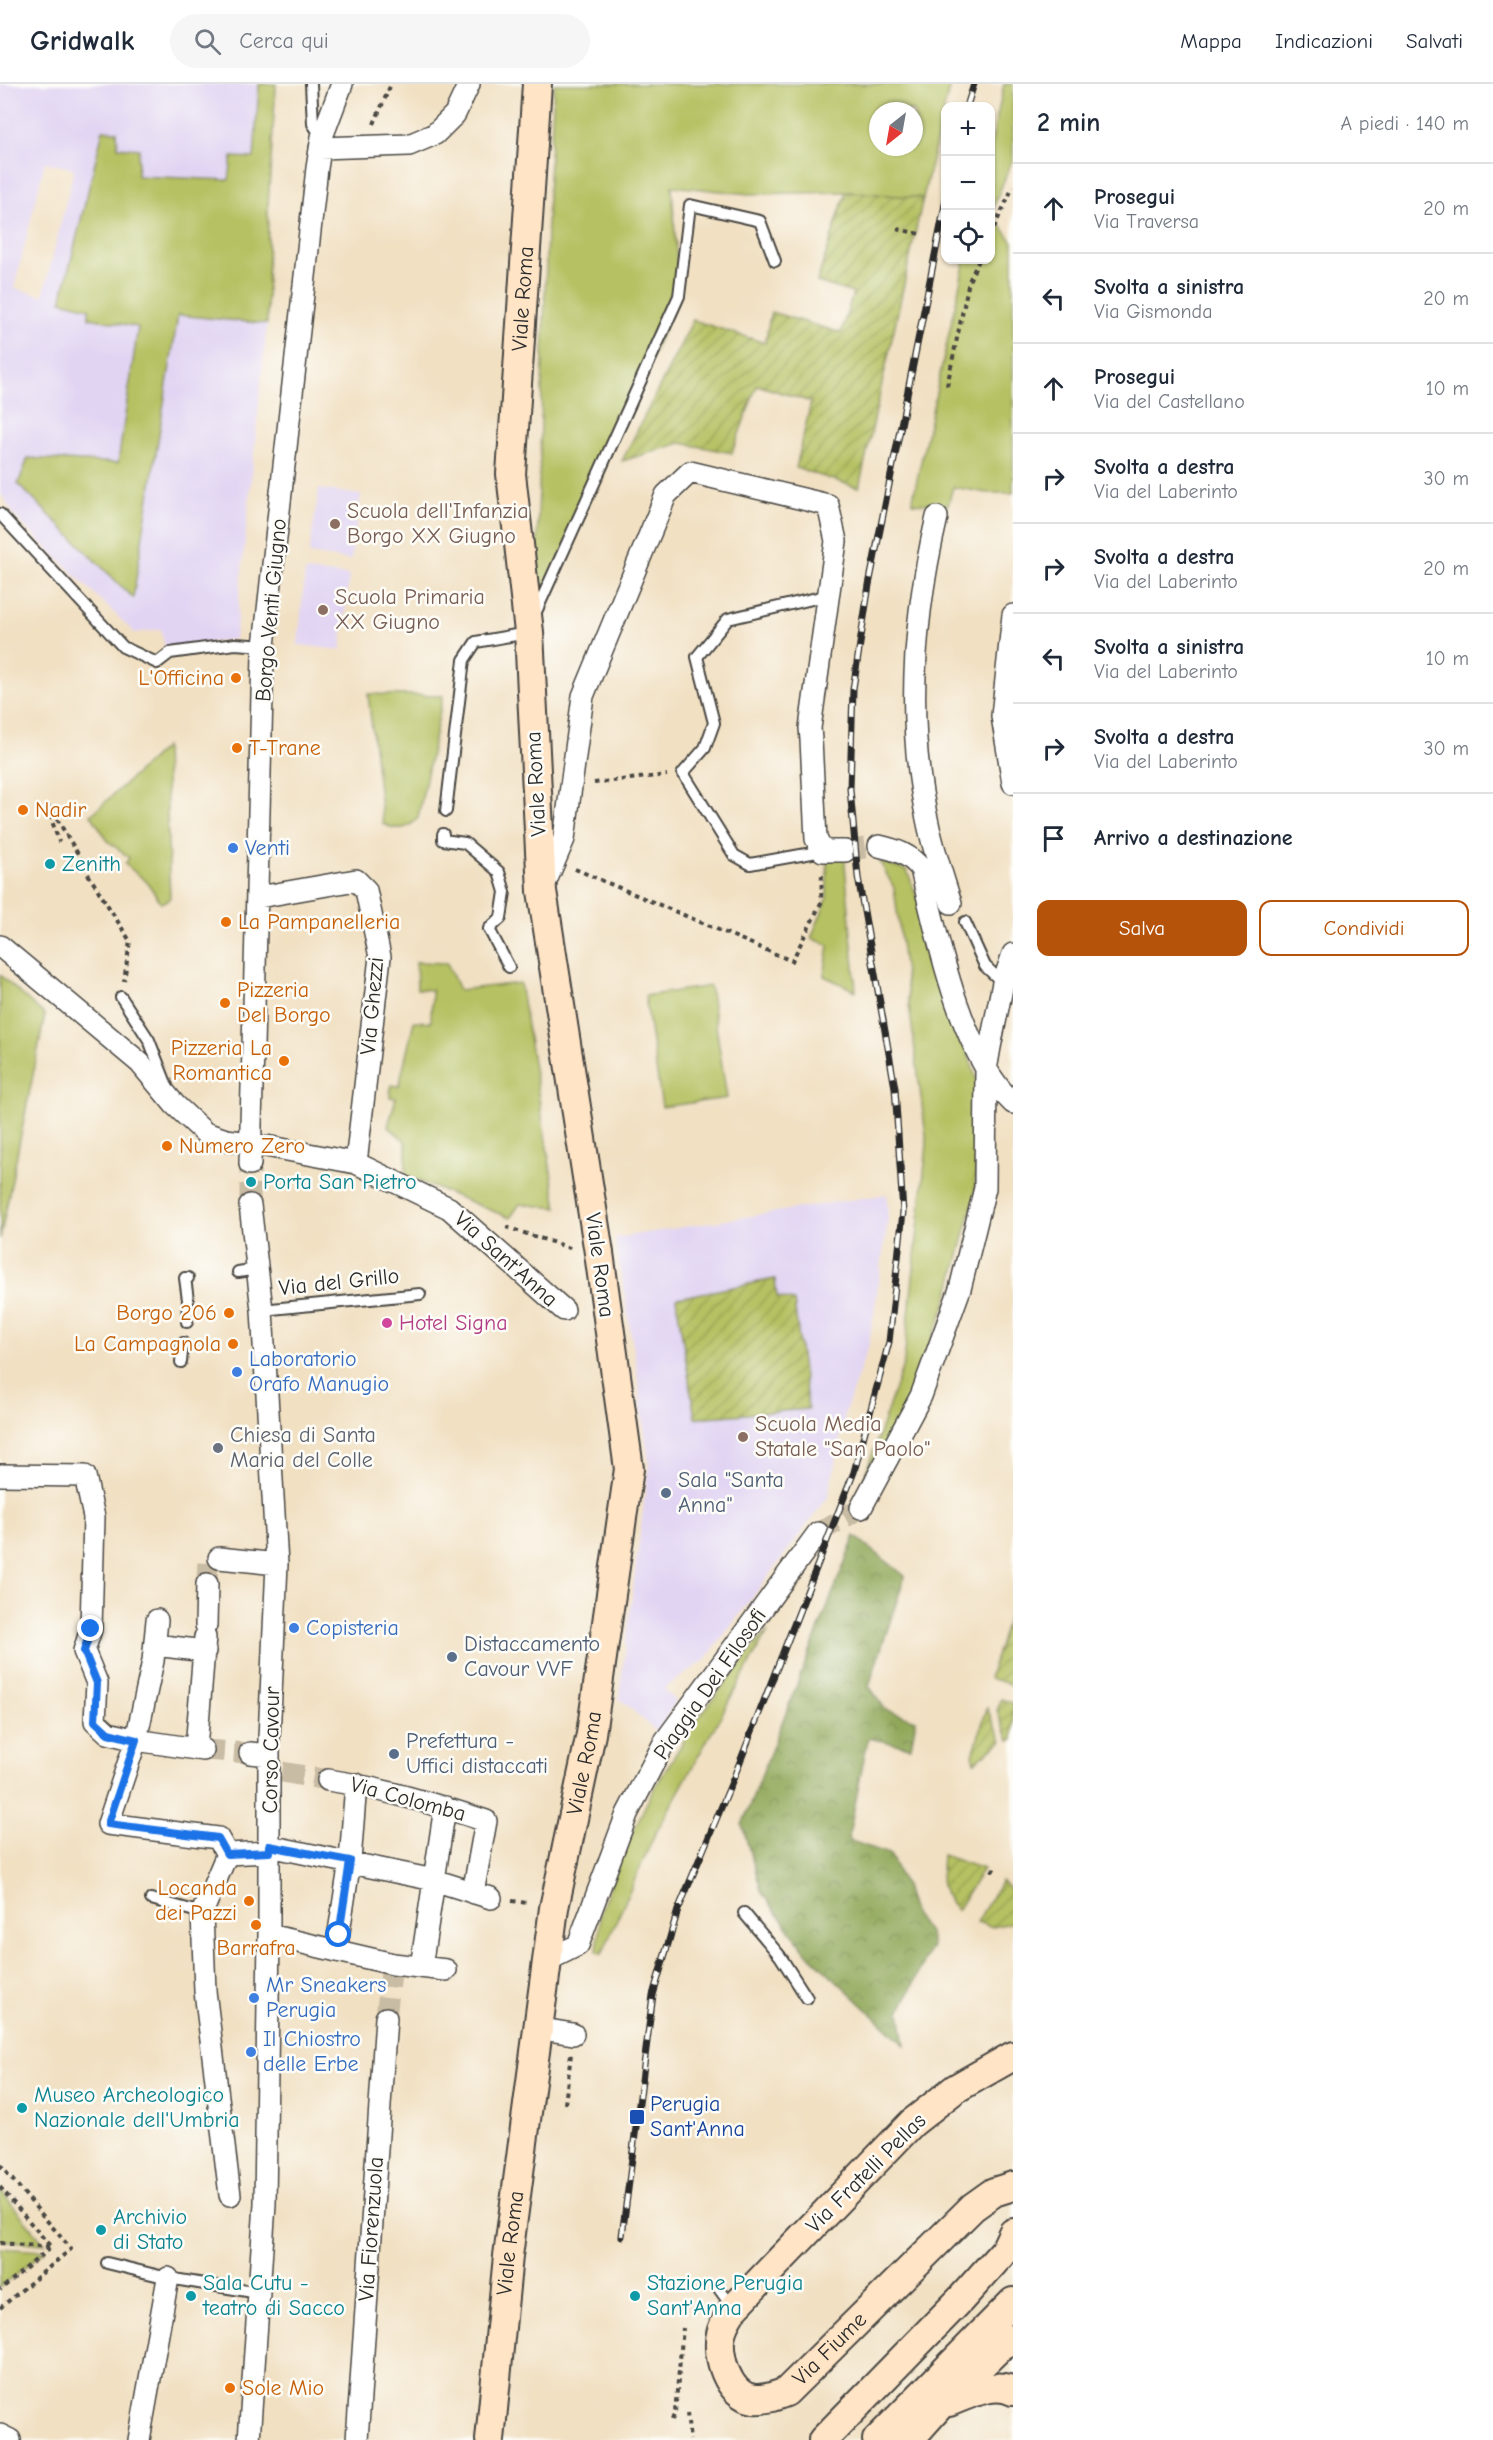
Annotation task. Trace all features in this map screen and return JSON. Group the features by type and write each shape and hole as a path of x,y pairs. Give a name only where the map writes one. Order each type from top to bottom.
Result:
{"street":[{"name":"Borgo Venti Giugno","path":"250,1143 265,646 321,143 342,84"},
{"path":"321,143 409,146 435,134 454,114 469,84"},
{"name":"Viale Roma","path":"490,2440 508,2256 536,2028 554,1908 591,1734 629,1469 599,1253 542,891 529,632 511,474 537,84"},
{"path":"542,891 564,839 582,696 666,495 690,472 828,505 836,541 810,728 816,839 823,851 845,851"},
{"path":"937,516 924,572 917,620 914,660 916,725 922,788 929,828 951,903"},
{"path":"1013,615 1002,716 1013,783"},
{"path":"879,846 898,850 915,860 921,869 954,990 986,1070 1001,1092 1013,1103"},
{"name":"Via Ghezzi","path":"259,897 356,880 366,890 380,957 356,1163"},
{"name":"Via Sant'Anna","path":"0,946 140,1063 175,1105 205,1133 226,1140 356,1163 449,1208 564,1310"},
{"path":"861,1508 921,1396 960,1289 985,1188 986,1070 1003,983 1013,954"},
{"path":"250,1143 250,1164"},
{"name":"Corso Cavour","path":"249,2440 264,2204 269,1935 268,1762 277,1564 262,1310 247,1271 250,1205"},
{"path":"0,1475 85,1476 94,1517 91,1629 84,1651 97,1683 95,1721 108,1733 136,1740 200,1749 207,1584"},
{"name":"Piaggia Dei Filosofi","path":"546,1961 578,1945 627,1814 666,1741 818,1533"},
{"path":"219,1558 277,1564"},
{"path":"157,1620 155,1645 136,1740 108,1824 218,1838 227,1854"},
{"path":"155,1645 205,1638"},
{"name":"Via Colomba","path":"328,1780 356,1784 444,1807 486,1821 482,1895 434,1880"},
{"path":"336,1951 350,1861 356,1784"},
{"path":"421,1967 444,1807"},
{"path":"227,1854 269,1849 350,1861 434,1880"},
{"path":"227,1854 202,1913 205,1991 230,2195"},
{"path":"269,1935 336,1951 392,1968 421,1967 446,1970"},
{"name":"Via Fiorenzuola","path":"357,2440 386,2018"},
{"path":"536,2028 573,2034"},
{"name":"Via Fratelli Pellas","path":"725,2298 912,2123 955,2089 1013,2056"},
{"name":"Via Fiume","path":"725,2298 725,2320 720,2335 723,2366 731,2382 751,2399 767,2399 786,2392 1003,2193"},
{"name":"Via Fiume","path":"1003,2193 997,2212 1010,2219 1011,2246"},
{"path":"823,2440 1011,2246"},
{"path":"139,2440 168,2278"},
{"path":"877,2440 1013,2302"},
{"path":"909,2440 941,2404 1001,2346 1013,2339"},
{"path":"941,2404 985,2390 1006,2387 1013,2391"},
{"path":"0,2435 10,2440"}],"lane":[{"path":"311,84 313,124 321,143"},
{"path":"446,811 464,660 476,642 529,632 679,296 690,205 760,221 775,261"},
{"path":"0,514 123,647 157,663 170,653 235,644 265,646"},
{"path":"823,851 750,864 734,855 683,773 705,748 714,723 697,657 729,619 829,595"},
{"path":"444,834 443,840 465,843 499,872 505,892 504,901 501,918 489,929 509,967"},
{"path":"965,922 982,946 985,966 1003,983"},
{"path":"121,997 149,1040 175,1105"},
{"path":"187,1322 188,1300 185,1278 188,1278"},
{"name":"Via del Grillo","path":"262,1310 420,1294"},
{"path":"181,1362 183,1342"},
{"path":"152,1899 202,1913"},
{"path":"744,1913 780,1956 807,1998"},
{"path":"107,2263 168,2278 259,2294"}],"path":[{"path":"367,130 376,123 391,84"},
{"path":"995,225 1013,187"},
{"path":"897,229 921,234"},
{"path":"947,386 969,281 977,264"},
{"path":"591,784 683,773"},
{"path":"59,842 46,805 51,809 81,860"},
{"path":"571,867 792,961 821,903 823,851"},
{"path":"88,874 130,941 121,997"},
{"name":"Via Sant'Anna","path":"502,1226 577,1250"},
{"path":"992,1872 995,1867"},
{"path":"565,2104 573,2034"},
{"path":"0,2165 71,2249 0,2308"},
{"path":"0,2187 51,2247"},
{"path":"0,2243 51,2247"},
{"path":"1,2290 51,2247"},
{"path":"672,2420 675,2412 683,2328"},
{"path":"687,2413 690,2440"}],"shaded area":[{"path":"0,84 276,84 268,205 267,324 235,639 165,648 161,629 135,633 15,517 0,492","holes":["45,162 74,169 43,296 14,288"]},
{"name":"Scuola dell'Infanzia Borgo XX Giugno","path":"319,489 361,495 351,560 309,554"},
{"name":"Scuola Primaria XX Giugno","path":"305,571 349,575 341,650 298,645"},
{"name":"Scuola Media Statale \"San Paolo\"","path":"887,1194 888,1221 869,1344 846,1410 828,1497 705,1660 664,1689 676,1701 657,1732 619,1698 649,1464 636,1364 615,1238"}],"green space":[{"path":"259,84 276,84 268,205 267,324 178,315 133,598 18,484 28,458 118,463 138,327 89,318 89,308 61,301 103,130 117,131 118,147 139,149 137,176 229,180 232,157 254,158"},
{"path":"554,84 950,84 946,102 941,102 941,122 923,198 846,192 749,194 672,186 679,296 535,614 548,197"},
{"path":"1004,84 1013,84 1013,158 995,203 995,156 995,126"},
{"path":"846,192 923,198 859,488 796,468 811,402 757,385 732,453 681,443 622,461 693,320 765,343 771,312 841,333 853,293 817,282"},
{"path":"995,218 1013,242 1013,493 987,493 953,487 948,505 912,503 964,264 995,264"},
{"path":"368,694 443,696 418,818 402,828 383,824"},
{"path":"165,747 170,899 161,903 147,882 125,864 129,858 108,841 91,815"},
{"path":"844,853 856,991 824,976 829,945 811,938 827,899 827,855"},
{"path":"880,862 907,870 977,1081 975,1195 946,1304 903,1412 862,1484 904,1362 927,1144 894,888"},
{"path":"416,962 447,963 459,990 520,983 557,1208 520,1204 510,1218 406,1176 406,1142 388,1126 396,1098 390,1097 391,1085 399,1086 414,1021 431,1022 432,990 417,989"},
{"path":"0,975 45,1015 0,1239"},
{"path":"710,986 727,1098 662,1107 645,996"},
{"path":"775,1279 777,1297 794,1301 808,1409 695,1418 676,1298"},
{"path":"855,1536 905,1576 869,1686 885,1709 916,1720 911,1747 868,1738 848,1840 890,1854 905,1886 913,1913 930,1934 932,1946 900,2012 905,2045 806,1952 762,1893 742,1825"},
{"path":"1013,1602 1013,1685 989,1678"},
{"path":"768,1631 654,1836 602,1954 597,1951 601,1910 623,1852 652,1792 696,1721"},
{"path":"1001,1699 1013,1703 1013,1739 1009,1740 997,1711"},
{"path":"987,1708 1002,1741 975,1762 973,1755"},
{"path":"942,1855 983,1869 957,1910 947,1897 942,1885"},
{"path":"1001,1881 1013,1892 1013,1922 993,1927 977,1922"},
{"path":"0,2190 45,2244 0,2240"},
{"path":"0,2248 44,2251 0,2288"}],"tunnel":[{"path":"845,851 879,846"},
{"path":"250,1164 250,1205"},
{"path":"818,1533 861,1508"},
{"path":"207,1584 208,1558 219,1558"},
{"path":"203,1750 250,1753"},
{"path":"282,1772 328,1780"},
{"path":"386,2018 391,1973"}],"railway":[{"path":"968,102 974,84"},
{"path":"622,2236 653,1995 678,1910 734,1777 854,1472 889,1342 903,1212 895,1088 858,877 850,789 853,689 869,585 944,210"}],"place":[{"name":"Scuola dell'Infanzia Borgo XX Giugno","path":"335,524"},
{"name":"Scuola Primaria XX Giugno","path":"323,610"},
{"name":"L'Officina","path":"236,678"},
{"name":"T-Trane","path":"237,748"},
{"name":"Nadir","path":"23,810"},
{"name":"Venti","path":"233,848"},
{"name":"Zenith","path":"50,864"},
{"name":"La Pampanelleria","path":"226,922"},
{"name":"Pizzeria Del Borgo","path":"225,1003"},
{"name":"Pizzeria La Romantica","path":"284,1061"},
{"name":"Numero Zero","path":"167,1146"},
{"name":"Porta San Pietro","path":"251,1182"},
{"name":"Borgo 206","path":"229,1313"},
{"name":"Hotel Signa","path":"387,1323"},
{"name":"La Campagnola","path":"233,1344"},
{"name":"Laboratorio Orafo Manugio","path":"237,1372"},
{"name":"Scuola Media Statale \"San Paolo\"","path":"743,1437"},
{"name":"Chiesa di Santa Maria del Colle","path":"218,1448"},
{"name":"Sala \"Santa Anna\"","path":"666,1493"},
{"name":"Copisteria","path":"294,1628"},
{"name":"Distaccamento Cavour VVF","path":"452,1657"},
{"name":"Prefettura - Uffici distaccati","path":"394,1754"},
{"name":"Locanda dei Pazzi","path":"249,1901"},
{"name":"Barrafra","path":"256,1925"},
{"name":"Mr Sneakers Perugia","path":"254,1998"},
{"name":"Il Chiostro delle Erbe","path":"251,2052"},
{"name":"Museo Archeologico Nazionale dell'Umbria","path":"22,2108"},
{"name":"Perugia Sant'Anna","path":"637,2117"},
{"name":"Archivio di Stato","path":"101,2230"},
{"name":"Sala Cutu - teatro di Sacco","path":"191,2296"},
{"name":"Stazione Perugia Sant'Anna","path":"635,2296"},
{"name":"Sole Mio","path":"230,2388"}],"route":[{"path":"91,1629 84,1651 97,1683 95,1721 108,1733 136,1740 108,1824 218,1838 227,1854 269,1852 269,1846 350,1861 339,1935"}]}
